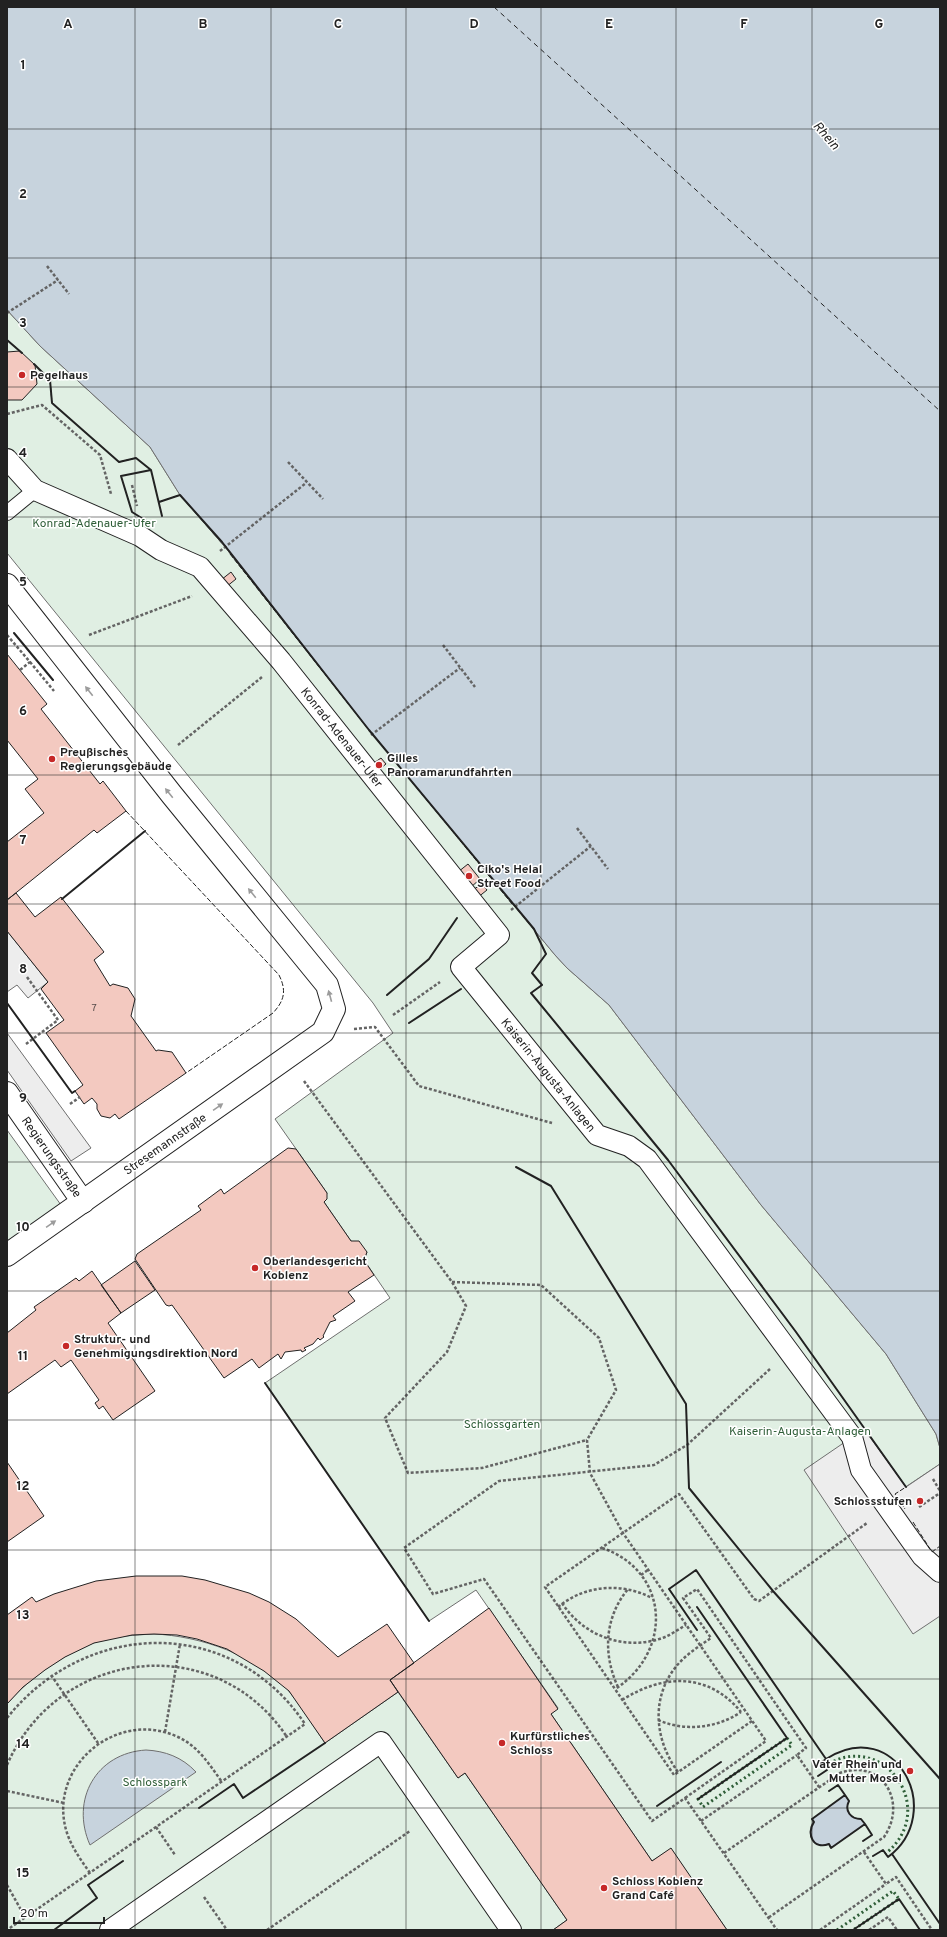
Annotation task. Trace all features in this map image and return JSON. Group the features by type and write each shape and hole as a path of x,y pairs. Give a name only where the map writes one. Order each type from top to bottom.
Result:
{"street":[{"name":"Konrad-Adenauer-Ufer","path":"7,459 35,490 140,536 161,550 200,567 280,661 499,935 461,967"},
{"name":"Stresemannstraße","path":"7,585 172,795 327,985 334,1009 323,1032 7,1254"},
{"name":"Kaiserin-Augusta-Anlagen","path":"461,967 597,1135 629,1146 647,1159 852,1437 861,1470 922,1556 940,1572"},
{"name":"Regierungsstraße","path":"7,1093 83,1202"},
{"path":"110,1930 381,1742 511,1930"}],"lane":[{"path":"7,513 35,490"}],"path":[{"path":"47,266 69,294"},
{"path":"7,313 58,280"},
{"path":"7,414 42,405 100,455 120,527"},
{"path":"288,462 323,500"},
{"path":"217,553 306,483"},
{"path":"132,485 138,510"},
{"path":"89,635 216,586"},
{"path":"7,635 50,687"},
{"path":"443,645 475,687"},
{"path":"178,745 280,661"},
{"path":"20,670 30,662"},
{"path":"366,740 460,668"},
{"path":"577,828 608,869"},
{"path":"508,913 591,846"},
{"path":"393,1015 461,967"},
{"path":"26,1044 58,1020 27,977"},
{"path":"375,1027 419,1086 553,1123"},
{"path":"304,1081 452,1282 466,1306 447,1352 385,1418 408,1473 482,1468 587,1440"},
{"path":"70,1104 80,1097"},
{"path":"452,1282 542,1285 599,1338 616,1390 587,1440 590,1473 623,1533 766,1741 652,1821 484,1579 433,1594 404,1548 499,1481 590,1473 654,1465 687,1446 789,1350"},
{"path":"915,1510 940,1492 933,1479"},
{"path":"617,1688 545,1587 679,1494 754,1599 759,1601 888,1509"},
{"path":"602,1548 623,1558 641,1575 652,1598 656,1620 653,1640 648,1655 638,1670 617,1688"},
{"path":"641,1575 648,1570"},
{"path":"558,1607 575,1596 594,1590 614,1588 628,1589 652,1598"},
{"path":"678,1772 664,1747 658,1720 660,1699 667,1681 681,1661 711,1638 683,1598 697,1588 806,1748 701,1821"},
{"path":"628,1589 614,1613 608,1639 609,1661 622,1700 674,1775 752,1721"},
{"path":"562,1603 581,1624 608,1639 634,1643 653,1640 666,1636 686,1625"},
{"path":"7,1718 31,1691 51,1675 72,1662 107,1649 143,1643 180,1644 228,1658 250,1670 270,1684 288,1702 305,1724 7,1930"},
{"path":"165,1732 180,1644"},
{"path":"7,1765 18,1742 28,1728 50,1704 64,1694 93,1678 124,1668 158,1665 176,1667 207,1674 237,1689 263,1709 286,1737"},
{"path":"51,1675 98,1743"},
{"path":"622,1700 646,1686 667,1681 684,1681 706,1686 725,1697 741,1712"},
{"path":"658,1720 682,1727 700,1727 724,1722 744,1710"},
{"path":"90,1873 70,1840 64,1816 64,1803 71,1775 80,1761 98,1743 113,1735 129,1731 145,1729 165,1732 178,1737 198,1751 222,1782"},
{"path":"797,1754 819,1787"},
{"path":"724,1853 840,1773 857,1770 877,1777 889,1789 894,1805 894,1818 884,1837 768,1918"},
{"path":"7,1791 64,1803"},
{"path":"685,1798 776,1930"},
{"path":"267,1930 432,1816"},
{"path":"156,1827 227,1930"},
{"path":"864,1852 886,1884"},
{"path":"820,1930 896,1878 932,1930"},
{"path":"7,1885 25,1918"},
{"path":"869,1930 888,1917 897,1930"}],"green space":[{"name":"Schlossgarten","path":"7,310 40,346 150,447 180,495 225,547 369,730 555,955 567,968 609,1005 761,1205 886,1354 936,1434 940,1448 940,1464 895,1494 940,1546 940,1930 727,1930 671,1849 652,1861 551,1714 558,1708 476,1590 429,1621 265,1383 390,1298 364,1260 367,1252 351,1241 324,1202 327,1193 275,1119 393,1033 373,1003 7,553"},
{"path":"7,1130 61,1205 7,1243"},
{"name":"Schlosspark","path":"154,1634 208,1643 244,1657 260,1667 288,1690 303,1709 325,1743 398,1692 458,1778 465,1773 567,1920 553,1930 7,1930 7,1704 16,1694 48,1667 84,1647 110,1638"}],"shaded area":[{"path":"7,931 48,982 28,998 17,985 7,992"},
{"path":"7,1033 91,1148 71,1161 7,1070"},
{"name":"Kaiserin-Augusta-Anlagen","path":"864,1429 906,1487 940,1464 940,1616 913,1634 804,1470"}],"water":[{"name":"Rhein","path":"7,7 940,7 940,1448 936,1434 886,1354 761,1205 609,1005 567,968 555,955 369,730 225,547 180,495 150,447 40,346 7,310"},
{"path":"146,1750 166,1753 173,1756 185,1762 196,1772 90,1845 85,1828 83,1812 86,1796 92,1782 101,1770 113,1760 128,1753"},
{"path":"845,1795 849,1801 847,1808 849,1814 854,1818 861,1819 865,1824 831,1848 829,1844 823,1845 815,1842 812,1839 810,1831 813,1822 812,1819"}],"building":[{"name":"Pegelhaus","path":"20,351 35,365 37,384 22,400 7,400 7,352"},
{"path":"231,572 236,579 226,587 221,580"},
{"name":"Preußisches Regierungsgebäude","path":"7,654 47,704 41,709 100,784 103,781 126,811 97,833 94,830 7,900 7,842 44,813 25,789 38,779 7,740"},
{"name":"Gilles Panoramarundfahrten","path":"381,758 386,764 376,772 371,765"},
{"name":"Ciko's Helal Street Food","path":"468,864 480,879 470,888 458,872"},
{"path":"482,884 487,890 477,898 471,891"},
{"path":"16,893 35,917 61,897 104,952 94,960 110,986 113,984 128,988 135,999 131,1016 156,1051 172,1052 186,1073 119,1119 115,1114 110,1118 101,1116 97,1109 97,1104 92,1098 84,1104 75,1091 83,1085 46,1033 64,1020 41,989 48,982 7,931 7,900"},
{"name":"Oberlandesgericht Koblenz","path":"288,1148 296,1149 327,1193 327,1199 324,1202 351,1241 359,1241 367,1252 364,1260 374,1275 348,1292 355,1301 333,1316 336,1320 330,1322 323,1336 324,1337 320,1340 318,1338 313,1344 304,1348 306,1350 302,1352 301,1350 285,1352 281,1359 278,1354 259,1368 252,1359 224,1378 172,1305 166,1305 135,1259 137,1254 201,1210 198,1206 221,1189 224,1194"},
{"path":"135,1261 155,1290 121,1313 101,1285"},
{"name":"Struktur- und Genehmigungsdirektion Nord","path":"92,1271 121,1313 108,1323 155,1391 113,1420 103,1406 99,1409 95,1403 99,1400 71,1360 61,1367 55,1360 7,1394 7,1333 36,1310 34,1307 76,1278 79,1281"},
{"path":"7,1462 44,1516 7,1542"},
{"path":"136,1576 182,1576 205,1580 249,1593 269,1602 296,1619 338,1657 387,1624 414,1663 390,1680 398,1692 325,1743 289,1691 264,1671 227,1649 197,1639 177,1635 132,1635 94,1643 65,1657 45,1670 23,1687 7,1704 7,1615 32,1597 36,1602 54,1594 96,1581"},
{"name":"Kurfürstliches Schloss","path":"489,1608 558,1709 551,1714 652,1861 671,1848 727,1930 553,1930 567,1920 465,1773 458,1778 390,1680"}],"ferry route":[{"path":"494,7 940,411"}],"hedge":[{"path":"787,1738 792,1745 703,1807 698,1799 787,1738"},
{"path":"825,1766 847,1757 867,1758 884,1766 898,1779 906,1797 907,1816 901,1836 885,1854"},
{"path":"837,1930 893,1891 899,1899 853,1930"}],"fence":[{"path":"7,340 20,351"},
{"path":"35,365 50,380 52,403 119,462 136,458 151,470"},
{"path":"159,502 180,495 222,542"},
{"path":"230,554 369,730"},
{"path":"376,738 512,904"},
{"path":"126,811 279,975 283,986 284,991 282,1000 273,1013 186,1073"},
{"path":"518,910 534,929 546,954 532,973 542,985 531,993 668,1160 796,1332 906,1487 895,1494 905,1509"},
{"path":"913,1522 932,1552 940,1546"}],"wall":[{"path":"7,340 22,353"},
{"path":"34,364 50,380 52,403 119,462 136,458 151,470"},
{"path":"148,522 132,512 121,476 151,470 162,516"},
{"path":"159,502 180,495 222,542 369,730 534,929 546,954 532,973 542,985 531,993 668,1160 796,1332 906,1487"},
{"path":"14,633 53,680"},
{"path":"62,899 145,831"},
{"path":"387,995 429,959 457,918"},
{"path":"409,1023 461,989"},
{"path":"7,1003 72,1093 75,1091"},
{"path":"516,1167 551,1186 686,1404 689,1488 773,1591 940,1779"},
{"path":"265,1383 429,1621"},
{"path":"697,1630 669,1589 696,1570 826,1759 851,1748 874,1749 892,1759 905,1775 913,1795 913,1817 905,1838 888,1857 883,1850 873,1856"},
{"path":"697,1607 787,1738 698,1799"},
{"path":"199,1808 234,1784 243,1798 325,1743"},
{"path":"818,1776 827,1770 822,1762 826,1759"},
{"path":"657,1806 721,1762"},
{"path":"829,1791 838,1785 845,1795"},
{"path":"845,1795 849,1801 847,1808 849,1814 854,1818 861,1819 865,1824 831,1848 829,1844 819,1845 815,1843 811,1836 814,1822 812,1819 845,1795"},
{"path":"863,1841 872,1835 865,1824"},
{"path":"892,1854 940,1924"},
{"path":"54,1930 97,1898 88,1885 123,1861"},
{"path":"853,1930 899,1899 920,1930"}],"place":[{"name":"Pegelhaus","path":"22,375"},
{"name":"Preußisches Regierungsgebäude","path":"52,759"},
{"name":"Gilles Panoramarundfahrten","path":"379,765"},
{"name":"Ciko's Helal Street Food","path":"469,876"},
{"name":"Oberlandesgericht Koblenz","path":"255,1268"},
{"name":"Struktur- und Genehmigungsdirektion Nord","path":"66,1346"},
{"name":"Schlossstufen","path":"920,1501"},
{"name":"Kurfürstliches Schloss","path":"502,1743"},
{"name":"Vater Rhein und Mutter Mosel","path":"910,1771"},
{"name":"Schloss Koblenz Grand Café","path":"604,1888"}]}
